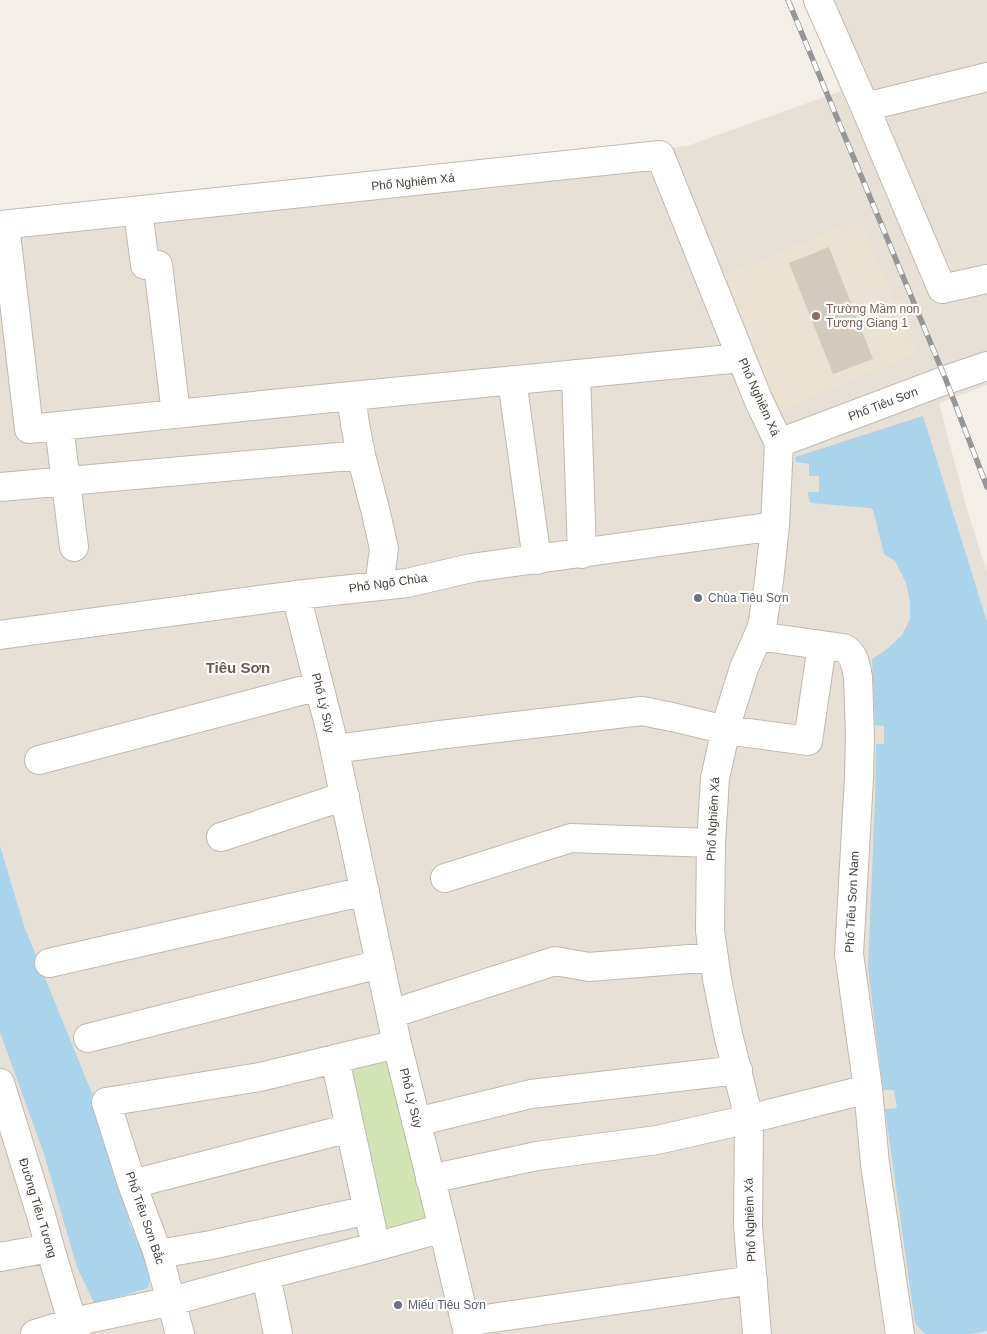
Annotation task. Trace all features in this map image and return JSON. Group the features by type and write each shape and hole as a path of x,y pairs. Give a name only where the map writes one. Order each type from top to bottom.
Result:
{"street":[{"path":"818,0 942,289 987,279"},
{"path":"865,107 987,77"},
{"name":"Phố Nghiêm Xá","path":"2,225 660,155 741,358 779,442 775,526 762,627 744,668 729,716 715,778 711,843 710,931 728,1034 749,1119 748,1226 758,1334"},
{"path":"138,211 145,265 158,264 176,414"},
{"path":"2,225 30,429 741,358"},
{"name":"Phố Tiêu Sơn","path":"779,442 987,366"},
{"path":"576,374 582,554"},
{"path":"512,380 537,560"},
{"path":"351,396 361,455 384,549 379,586"},
{"path":"59,426 74,547"},
{"path":"0,486 361,455"},
{"name":"Phố Ngõ Chùa","path":"0,635 296,595 407,583 472,568 775,526"},
{"name":"Phố Lý Súy","path":"296,595 335,748 391,1014 467,1328"},
{"name":"Phố Tiêu Sơn Nam","path":"758,636 848,650 851,653 858,677 859,778 849,954 868,1089 875,1164 900,1334"},
{"path":"335,748 642,711 726,730 808,741 822,645"},
{"path":"39,760 320,686"},
{"path":"222,837 345,796"},
{"path":"445,878 571,838 711,843"},
{"path":"48,963 365,892"},
{"path":"391,1014 555,961 589,967 714,958"},
{"path":"88,1038 380,964"},
{"path":"375,1247 335,1059 398,1044"},
{"name":"Phố Tiêu Sơn Bắc","path":"180,1334 158,1254 132,1184 106,1102 260,1077 335,1059"},
{"path":"416,1122 531,1094 738,1070"},
{"name":"Đường Tiêu Tương","path":"0,1083 10,1150 41,1216 74,1328"},
{"path":"430,1179 538,1156 657,1140 868,1089"},
{"path":"132,1184 350,1128"},
{"path":"158,1254 211,1245 368,1210"},
{"path":"35,1334 74,1328 443,1228"},
{"path":"0,1257 50,1248"},
{"path":"266,1275 278,1334"},
{"path":"467,1328 753,1280"}],"shaded area":[{"path":"802,0 987,0 987,385 939,403 967,509 987,573 987,1334 0,1334 0,222 687,146 841,91"},
{"name":"Trường Mầm non Tương Giang 1","path":"860,219 916,353 772,414 716,279"}],"green space":[{"path":"394,1052 431,1221 379,1236 341,1062"}],"water":[{"path":"923,416 987,622 987,1331 970,1334 925,1334 915,1323 885,1109 897,1108 894,1090 883,1090 868,968 876,744 884,744 884,726 875,725 872,659 886,650 902,635 910,619 910,602 906,583 895,561 884,554 873,510 870,508 811,503 808,492 819,492 819,476 809,476 809,464 796,462 795,457"},
{"path":"0,846 24,926 97,1106 121,1185 130,1225 144,1255 150,1278 148,1288 94,1303 77,1267 44,1154 0,1032"}],"building":[{"path":"829,247 873,359 833,374 789,263"}],"railway":[{"path":"788,0 946,380 987,487"}],"place":[{"name":"Trường Mầm non Tương Giang 1","path":"816,316"},
{"name":"Chùa Tiêu Sơn","path":"698,598"},
{"name":"Miếu Tiêu Sơn","path":"398,1305"}],"district":[{"name":"Tiêu Sơn","path":"238,667"}]}
